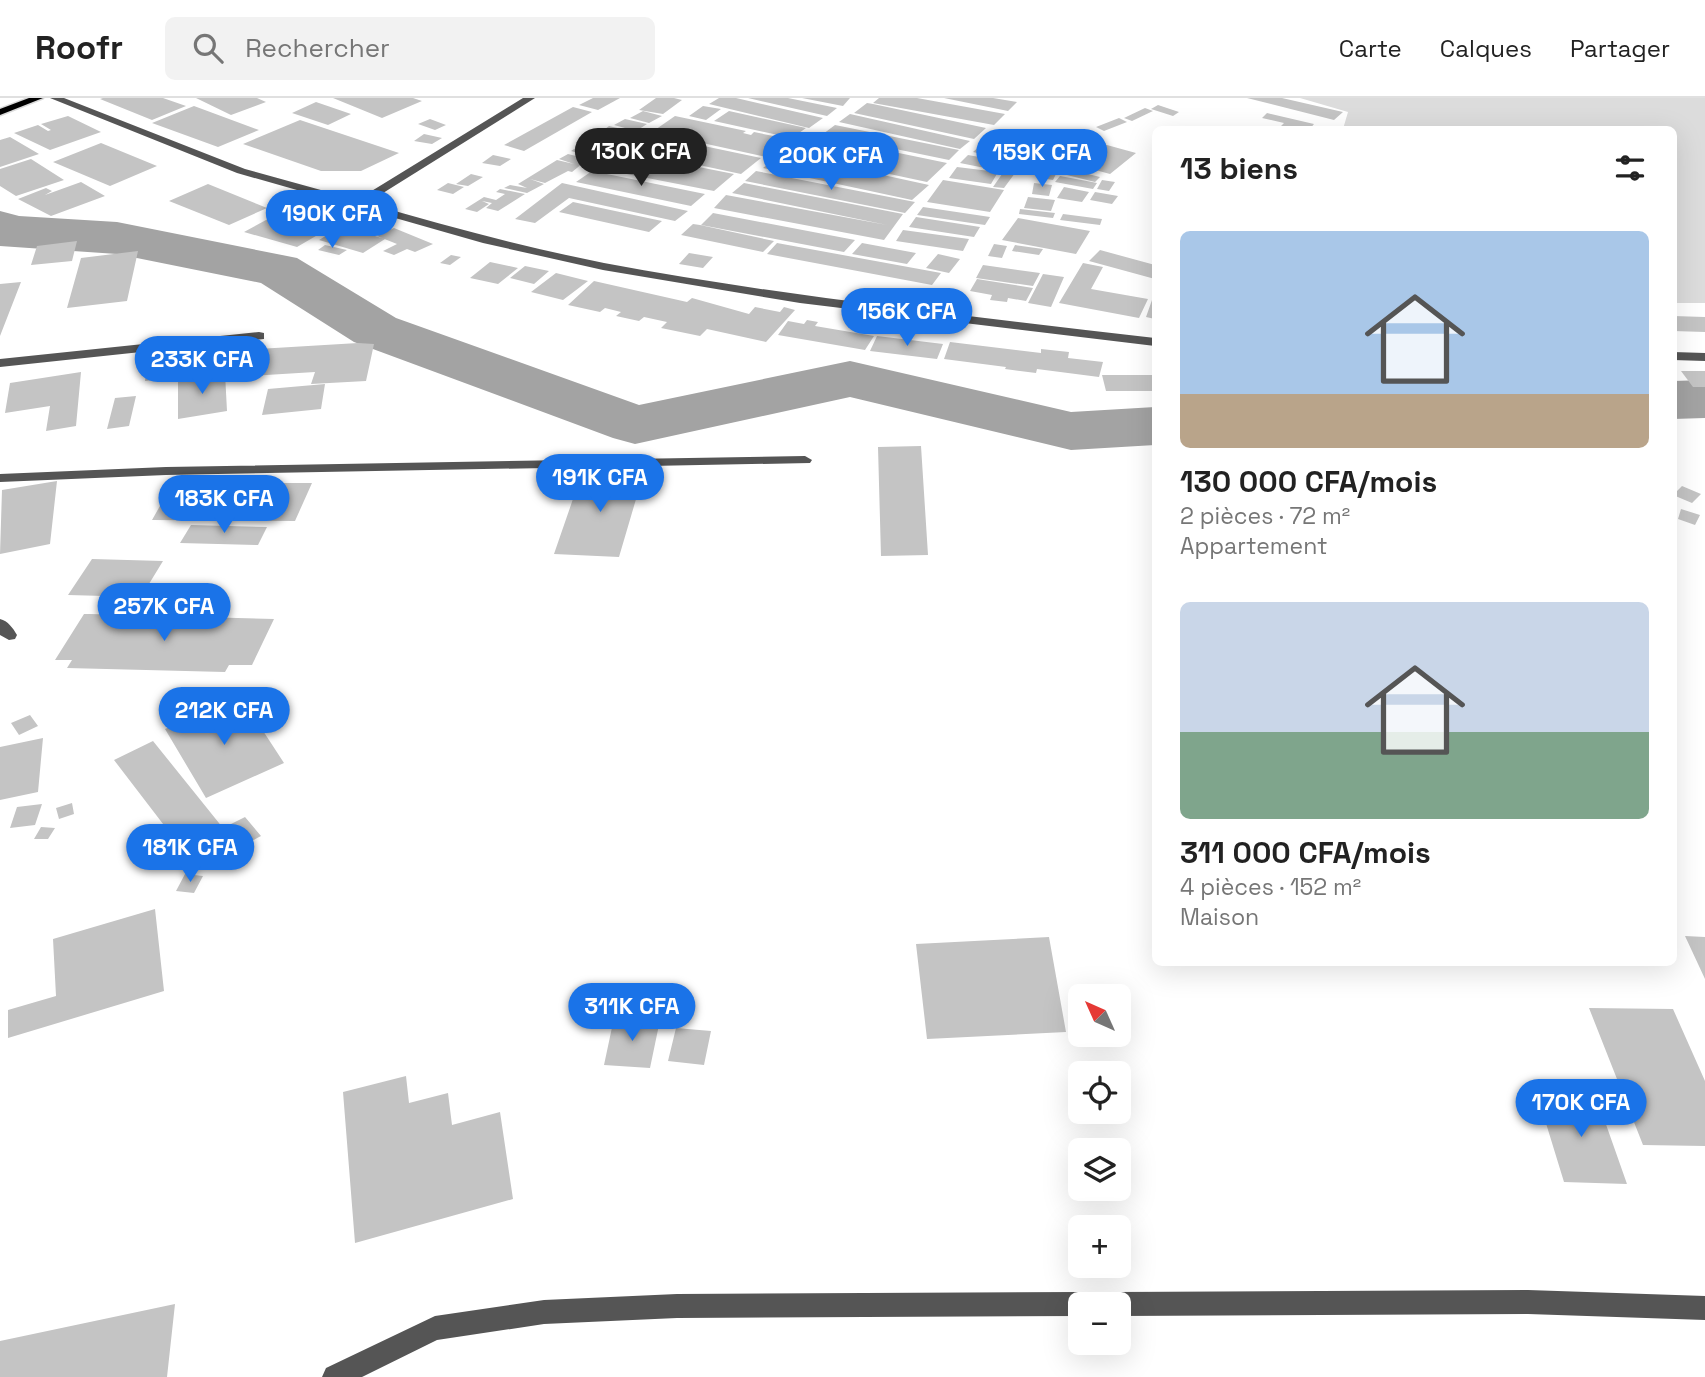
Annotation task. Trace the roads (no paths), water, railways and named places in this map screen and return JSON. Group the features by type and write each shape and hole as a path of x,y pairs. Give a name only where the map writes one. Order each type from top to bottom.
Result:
{"main road":[{"path":"0,112 38,98"}],"street":[{"path":"55,98 240,171 483,240 616,268 800,299 1152,342"},
{"path":"357,205 530,98"},
{"path":"0,363 259,336"},
{"path":"1677,356 1705,357"},
{"path":"0,478 180,471 805,460"},
{"path":"1131,1304 1528,1303 1705,1308"},
{"path":"335,1377 435,1328 544,1312 677,1306 1068,1304"}],"waterway":[{"path":"0,227 5,231 117,238 278,270 375,330 635,425 850,379 1071,431 1152,426"},
{"path":"1677,400 1705,399"}]}
